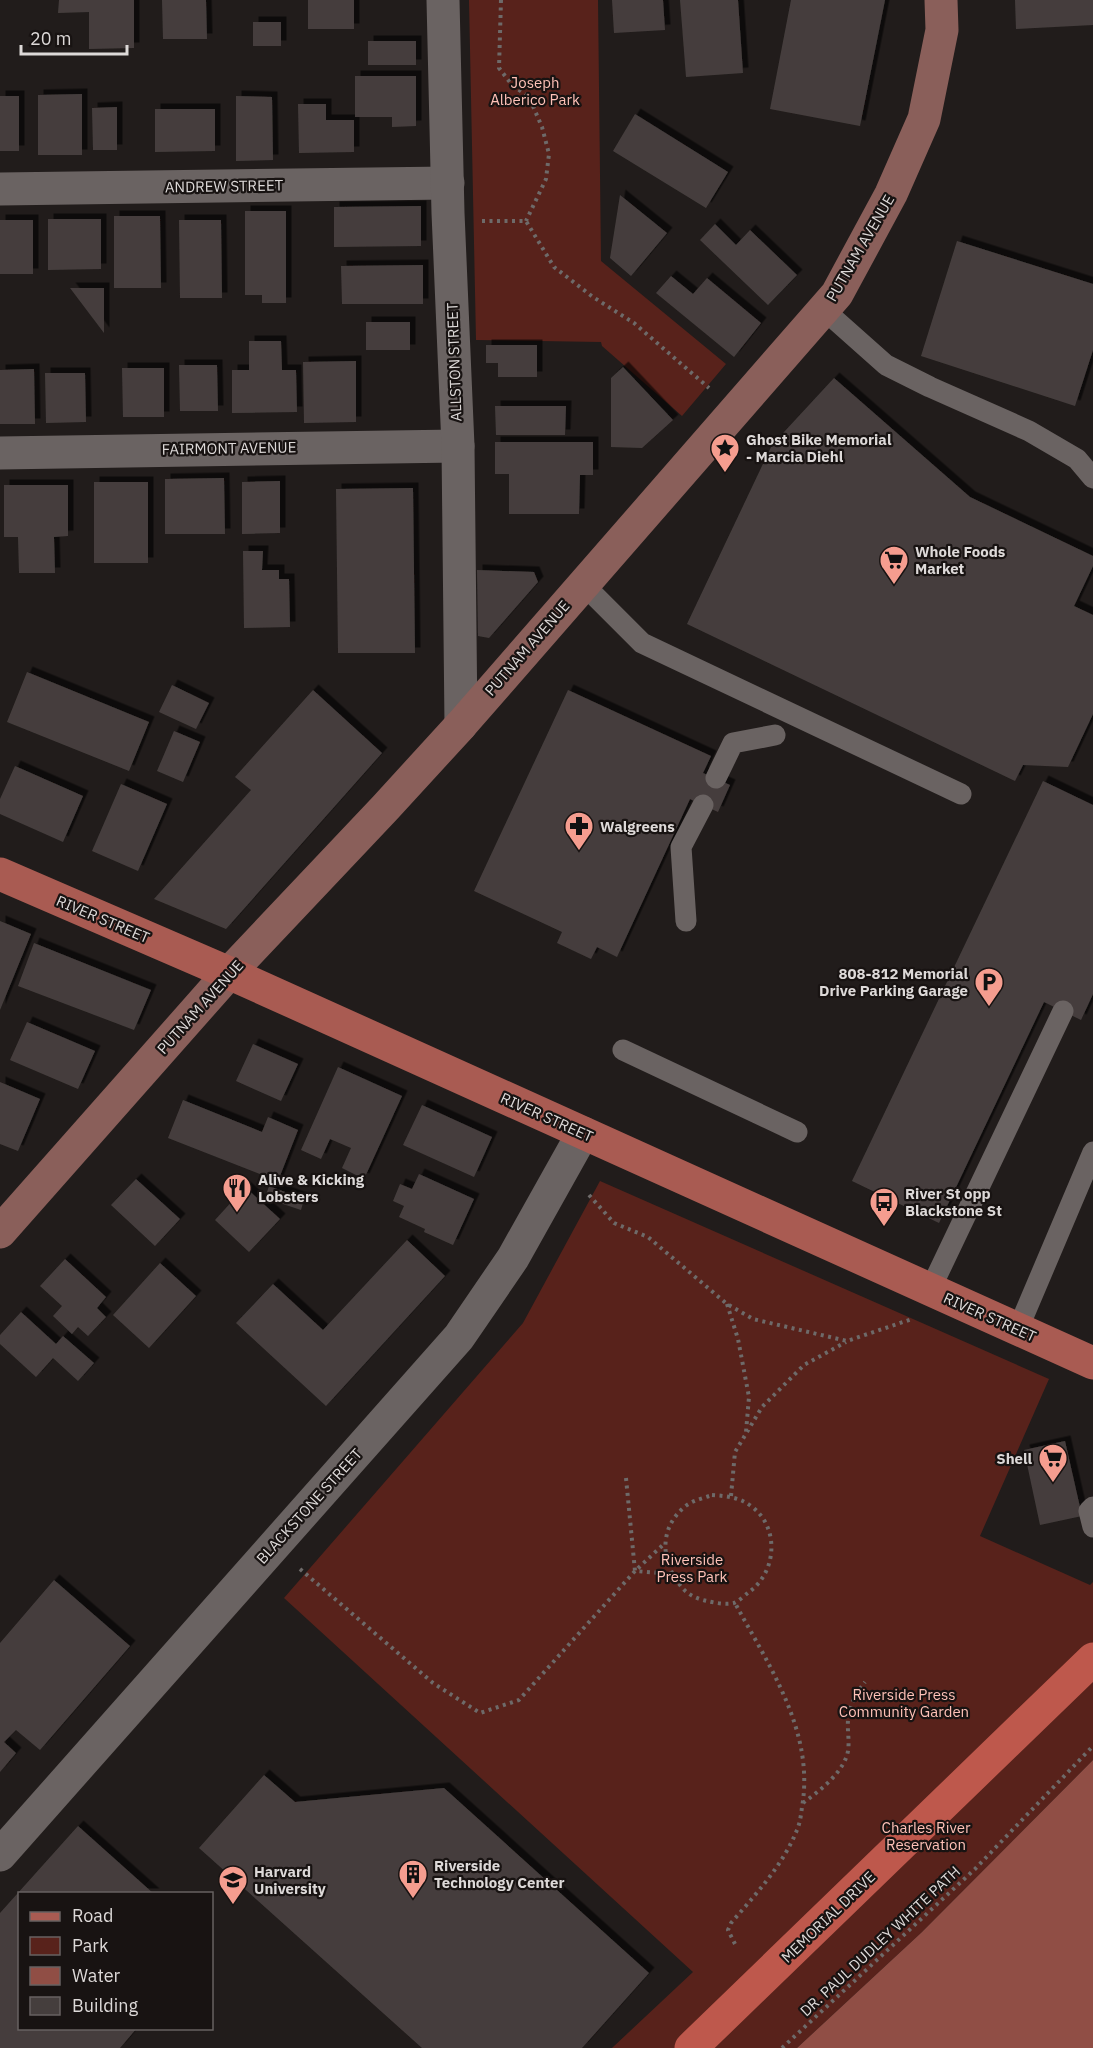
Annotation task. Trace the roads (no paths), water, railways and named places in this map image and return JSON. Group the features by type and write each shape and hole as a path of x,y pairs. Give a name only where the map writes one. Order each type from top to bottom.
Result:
{"highway":[{"name":"MEMORIAL DRIVE","path":"691,2048 1093,1659"}],"main road":[{"name":"PUTNAM AVENUE","path":"0,1232 229,973 461,725 837,294 891,194 924,119 942,30 941,0"},
{"name":"RIVER STREET","path":"0,874 229,973 1093,1363"}],"street":[{"name":"ALLSTON STREET","path":"443,0 458,446 461,725"},
{"name":"ANDREW STREET","path":"0,189 448,183"},
{"name":"FAIRMONT AVENUE","path":"0,453 458,446"},
{"name":"BLACKSTONE STREET","path":"0,1855 459,1337 513,1258 583,1133"}],"lane":[{"path":"823,309 886,365 1029,431 1077,459 1093,478"},
{"path":"583,584 642,643 961,794"},
{"path":"716,778 733,743 775,735"},
{"path":"686,921 681,847 703,805"},
{"path":"930,1290 1063,1011"},
{"path":"623,1050 797,1132"},
{"path":"1018,1329 1093,1152"},
{"path":"1093,1507 1089,1511 1093,1527"}],"water":[{"path":"1093,1760 1093,2048 797,2048 922,1932"}],"place":[{"name":"Ghost Bike Memorial - Marcia Diehl","path":"725,474"},
{"name":"Whole Foods Market","path":"894,586"},
{"name":"Walgreens","path":"579,852"},
{"name":"808-812 Memorial Drive Parking Garage","path":"989,1008"},
{"name":"Alive & Kicking Lobsters","path":"237,1214"},
{"name":"River St opp Blackstone St","path":"884,1228"},
{"name":"Shell","path":"1053,1484"},
{"name":"Riverside Technology Center","path":"413,1900"},
{"name":"Harvard University","path":"233,1906"}],"park label":[{"name":"Joseph Alberico Park","path":"535,90"},
{"name":"Riverside Press Park","path":"692,1568"},
{"name":"Riverside Press Community Garden","path":"904,1702"},
{"name":"Charles River Reservation","path":"926,1836"}]}
